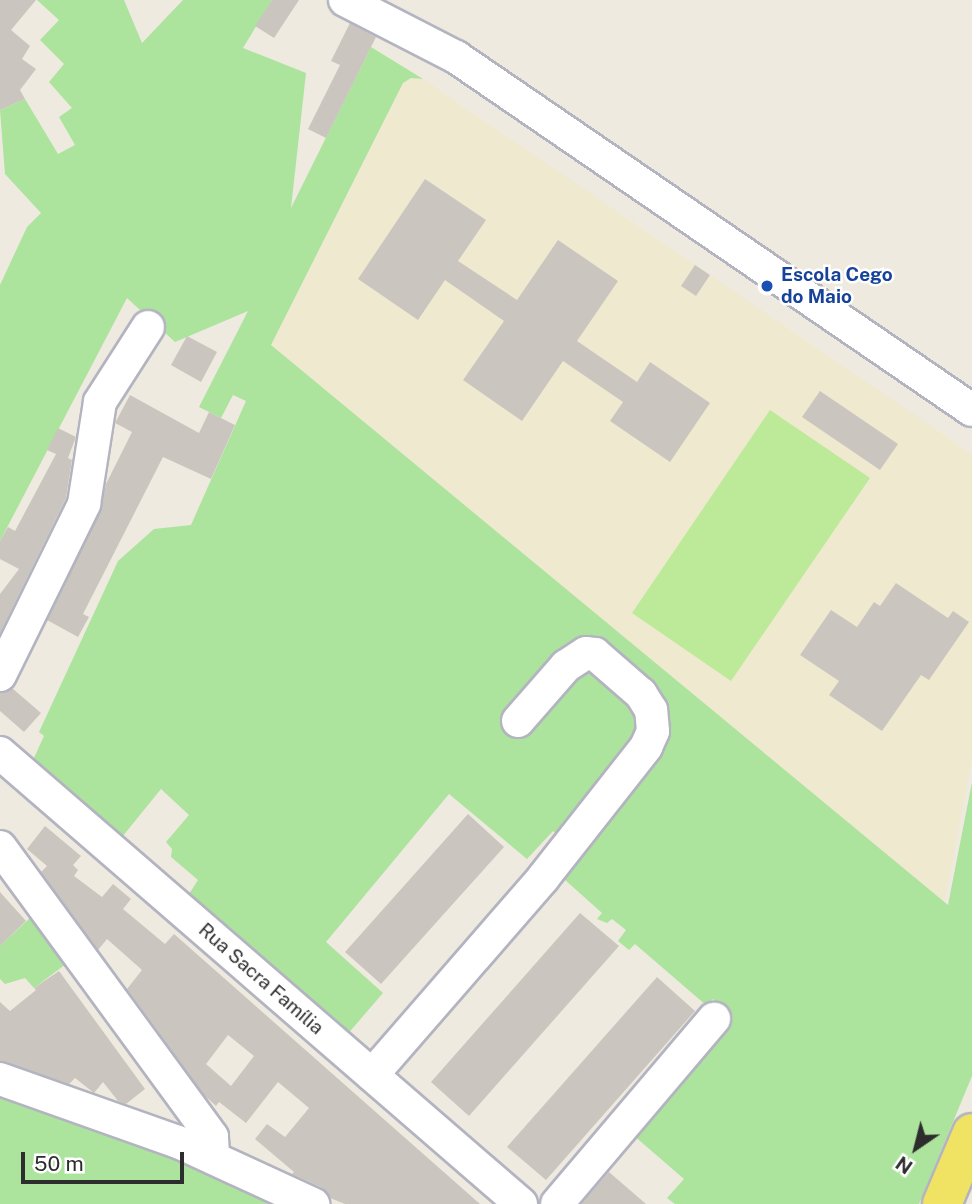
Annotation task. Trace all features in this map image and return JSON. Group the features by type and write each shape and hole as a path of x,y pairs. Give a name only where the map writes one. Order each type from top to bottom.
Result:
{"main road":[{"path":"942,1204 972,1133"}],"street":[{"path":"345,0 456,57 972,410"},
{"path":"0,675 84,504 100,402 148,327"},
{"path":"372,1075 543,878 646,747 653,731 651,710 641,695 595,654 586,653 566,666 518,721"},
{"name":"Rua Sacra Família","path":"0,753 521,1204"},
{"path":"0,847 212,1138 213,1158"},
{"path":"557,1204 714,1020"},
{"path":"0,1079 166,1137 313,1204"}],"shaded area":[{"path":"411,78 423,79 972,454 972,760 944,904 271,345 403,83"}],"green space":[{"path":"37,0 124,0 142,43 183,0 272,0 243,48 306,73 291,208 371,47 423,79 411,78 403,83 271,345 948,905 972,782 972,1076 919,1204 675,1204 667,1198 684,1179 632,1134 733,1019 713,999 707,1006 635,944 629,950 618,941 626,930 612,919 607,923 597,919 602,913 545,862 560,838 553,831 527,859 449,794 326,942 383,993 346,1036 189,894 198,880 171,857 172,849 166,842 189,815 161,789 122,837 33,760 44,736 39,732 118,561 154,529 191,525 246,401 233,395 221,418 199,407 248,311 175,342 127,298 0,541 0,285 27,227 41,213 5,174 0,110 25,99 58,154 75,145 59,117 72,108 49,82 64,64 40,40 59,20"},
{"path":"770,410 870,478 731,681 632,613"},
{"path":"31,917 66,964 34,988 25,978 5,984 0,979 0,946"},
{"path":"0,1097 114,1134 289,1204 0,1204"}],"building":[{"path":"0,0 36,0 11,30 30,46 22,59 36,69 20,90 25,99 0,110"},
{"path":"272,0 299,0 274,38 255,26"},
{"path":"350,23 376,37 326,138 308,129 340,65 331,61"},
{"path":"425,179 486,220 458,261 517,300 558,240 618,281 577,341 637,382 650,362 710,403 670,462 610,421 623,402 563,361 522,421 463,380 504,321 445,280 418,320 358,279"},
{"path":"695,265 710,275 696,296 681,286"},
{"path":"187,336 217,352 201,382 171,365"},
{"path":"820,391 898,444 880,470 802,417"},
{"path":"130,395 199,433 209,412 235,425 211,479 163,457 83,614 89,617 78,637 47,620 100,512 106,484 132,432 115,423"},
{"path":"58,428 76,437 68,458 72,460 66,498 0,633 0,594 19,569 0,559 0,541 8,527 15,531 56,454 47,450"},
{"path":"896,583 948,618 953,611 969,622 929,680 921,675 882,731 829,695 839,681 800,655 831,610 857,627 874,602 880,606"},
{"path":"12,688 41,713 24,732 0,711 0,693"},
{"path":"468,814 504,847 381,984 345,952"},
{"path":"45,826 81,856 73,865 78,870 74,876 102,897 113,884 131,899 123,909 165,944 174,934 480,1204 345,1204 330,1198 321,1187 292,1174 294,1172 255,1139 267,1124 285,1137 309,1108 278,1082 246,1123 219,1102 216,1106 204,1095 127,989 142,970 107,939 98,950 41,872 47,866 27,849","holes":["228,1035 254,1056 231,1086 206,1064"]},
{"path":"0,892 26,921 0,946"},
{"path":"580,913 619,946 469,1116 431,1082"},
{"path":"59,971 145,1089 126,1104 118,1101 103,1082 94,1093 75,1078 69,1084 0,1061 0,1002 10,1011 36,990 34,988"},
{"path":"657,977 695,1011 546,1180 507,1147"},
{"path":"609,1172 646,1204 581,1204"}],"place":[{"name":"Escola Cego do Maio","path":"767,286"}]}
